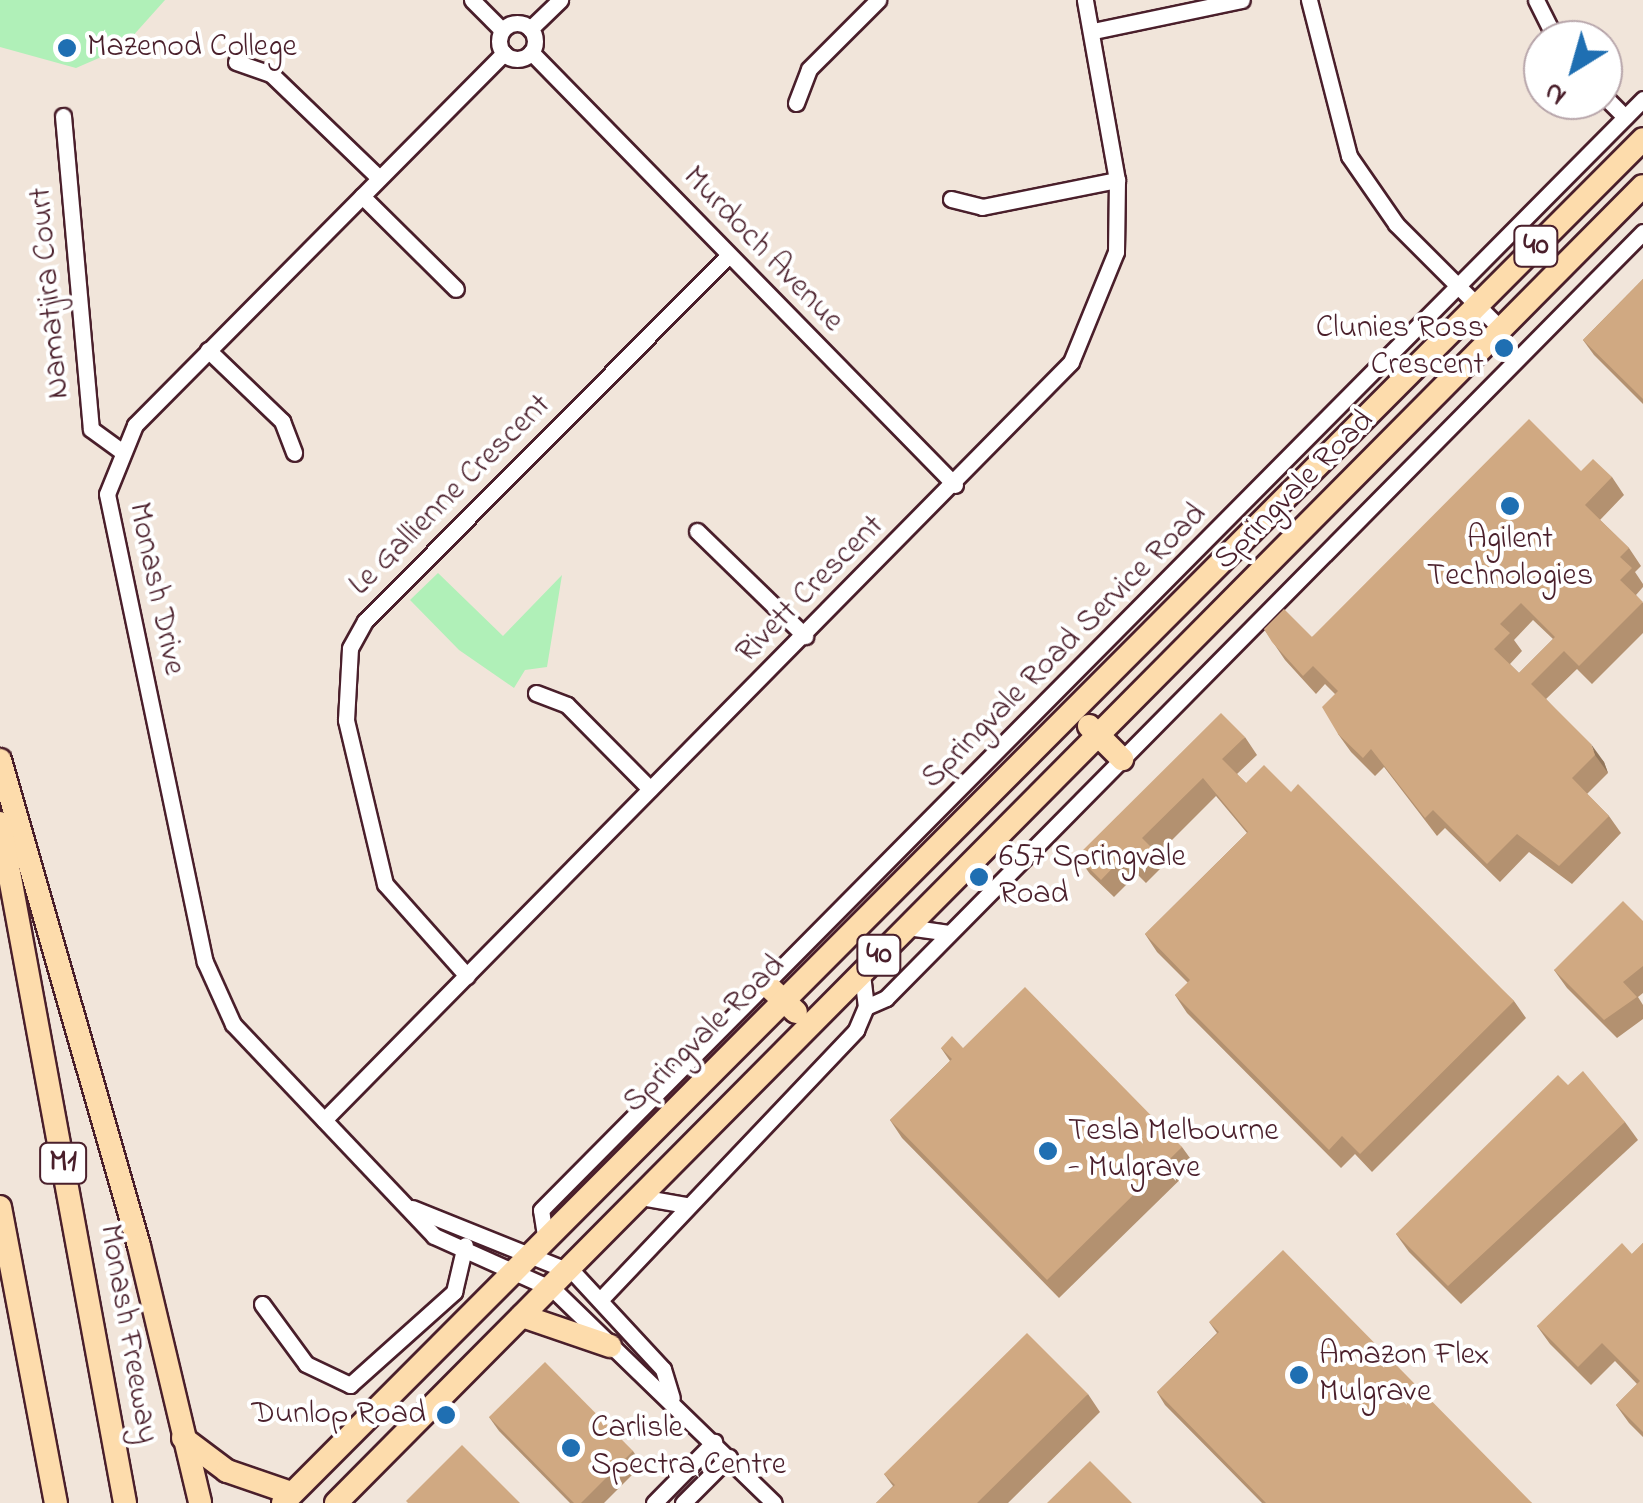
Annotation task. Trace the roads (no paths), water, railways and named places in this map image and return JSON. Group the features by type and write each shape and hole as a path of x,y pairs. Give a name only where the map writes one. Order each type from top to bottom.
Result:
{"highway":[{"name":"Springvale Road","path":"287,1498 517,1262 786,1002 1643,138"},
{"name":"Springvale Road","path":"336,1503 1643,186"},
{"path":"1074,712 1122,760"},
{"path":"0,760 139,1246 200,1503"},
{"name":"Monash Freeway","path":"0,823 125,1503"},
{"path":"768,986 810,1025"},
{"name":"M1","path":"0,1207 56,1503"},
{"path":"522,1316 610,1346"},
{"path":"183,1438 227,1471 287,1498"}],"street":[{"path":"472,0 502,30 504,53 531,52 530,29"},
{"path":"502,30 530,29 560,0"},
{"path":"796,102 809,68 878,0"},
{"name":"Rivett Crescent","path":"324,1120 954,485 1071,362 1116,252 1117,180 1093,31 1084,0"},
{"path":"1093,31 1242,0"},
{"path":"1309,0 1349,156 1396,224 1501,329"},
{"name":"Murdoch Avenue","path":"531,52 954,485"},
{"name":"Monash Drive","path":"504,53 208,350 120,450 107,494 210,980 251,1048 412,1208 462,1251 568,1270"},
{"path":"236,62 272,74 379,178"},
{"name":"Springvale Road Service Road","path":"545,1235 541,1210 768,986 1643,99"},
{"name":"Namatjira Court","path":"62,116 91,429 120,450"},
{"path":"952,199 982,207 1117,180"},
{"path":"362,196 456,289"},
{"path":"601,1299 856,1030 866,1007 949,933 1643,232"},
{"name":"Le Gallienne Crescent","path":"467,976 385,884 346,720 350,648 365,621 728,256"},
{"path":"208,350 282,421 294,453"},
{"path":"697,531 805,636"},
{"path":"1154,596 1172,614"},
{"path":"536,693 567,705 650,789"},
{"path":"907,927 949,933"},
{"path":"862,972 866,1007"},
{"path":"640,1197 686,1205"},
{"name":"Monash Drive","path":"412,1208 470,1232 550,1287"},
{"path":"262,1304 306,1364 350,1385 454,1292 470,1232"},
{"path":"568,1270 601,1299 662,1369 672,1398 774,1503"},
{"path":"550,1287 650,1390 672,1398"},
{"path":"654,1503 714,1442"},
{"path":"682,1503 729,1457"}],"place":[{"name":"Mazenod College","path":"67,48"},
{"name":"Clunies Ross Crescent","path":"1504,348"},
{"name":"Agilent Technologies","path":"1510,506"},
{"name":"657 Springvale Road","path":"979,877"},
{"name":"Tesla Melbourne - Mulgrave","path":"1048,1151"},
{"name":"Amazon Flex Mulgrave","path":"1299,1375"},
{"name":"Dunlop Road","path":"446,1415"},
{"name":"Carlisle Spectra Centre","path":"571,1448"}]}
